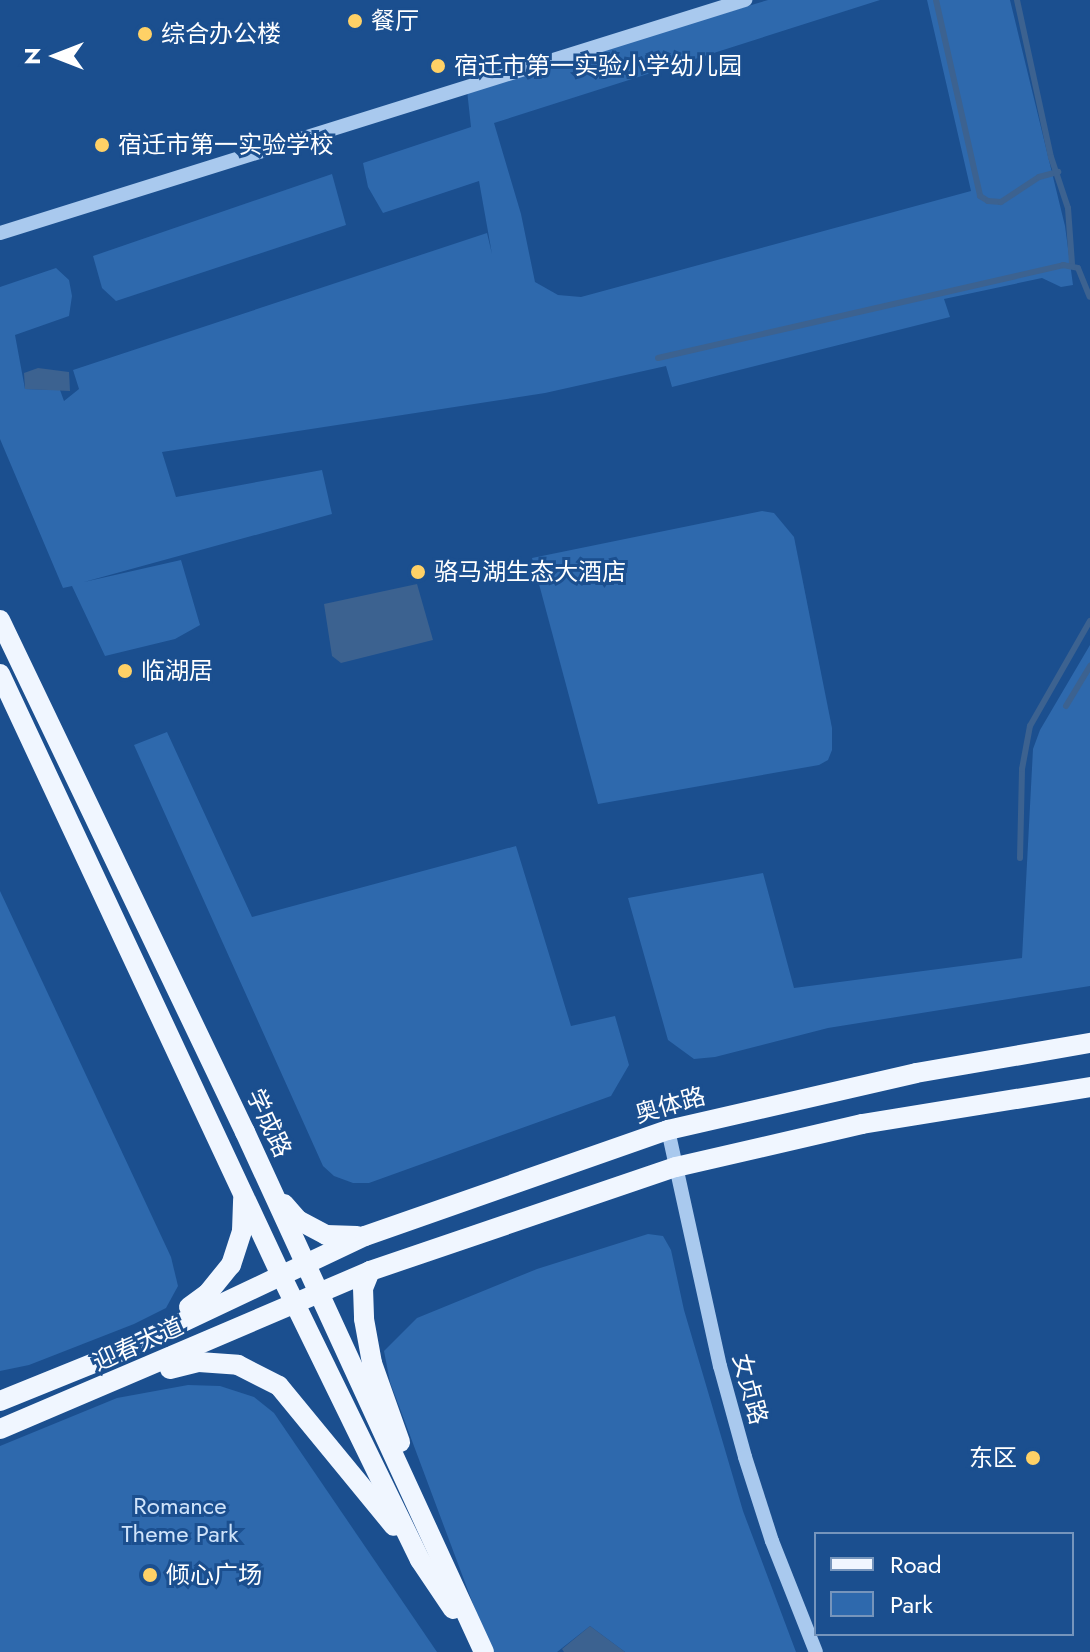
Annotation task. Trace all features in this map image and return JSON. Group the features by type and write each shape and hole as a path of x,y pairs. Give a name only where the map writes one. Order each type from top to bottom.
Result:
{"main road":[{"name":"学成路","path":"0,620 319,1293 430,1559"},
{"name":"学成路","path":"0,674 280,1273 430,1559 483,1652"},
{"name":"奥体路","path":"280,1273 365,1236 668,1130 916,1073 1090,1043"},
{"path":"295,1303 370,1271 676,1167 862,1124 1090,1087"},
{"path":"271,1189 298,1220 326,1235 365,1236"},
{"path":"109,1357 208,1293 231,1265 242,1231 243,1195"},
{"path":"370,1271 363,1288 363,1303 372,1363 430,1559"},
{"name":"迎春大道","path":"0,1401 109,1357 280,1273"},
{"name":"迎春大道","path":"0,1429 295,1303"},
{"path":"116,1382 199,1362 238,1365 279,1386 430,1559"}],"street":[{"path":"0,233 745,0"},
{"name":"女贞路","path":"668,1130 720,1366 745,1457 772,1541 816,1652"}],"green space":[{"path":"768,0 880,0 494,123 521,214 535,282 558,295 581,297 971,191 927,0 1010,0 1065,226 1073,285 1061,287 1042,278 944,299 950,317 672,387 666,366 545,393 162,452 176,497 322,470 332,514 84,582 181,560 200,625 175,639 105,656 72,586 63,588 0,439 0,287 56,268 69,280 72,296 69,316 15,335 25,389 60,390 64,401 79,389 73,370 487,233 492,254 479,181 383,213 368,187 363,163 471,127 467,90"},
{"path":"332,174 346,225 116,301 102,288 93,256"},
{"path":"762,511 774,513 794,537 832,728 832,750 828,760 819,765 598,804 532,558"},
{"path":"1090,645 1090,986 828,1028 715,1057 694,1059 668,1040 628,898 763,873 794,988 1022,958 1033,749 1040,730"},
{"path":"167,732 252,917 516,846 571,1026 615,1016 629,1065 611,1096 369,1183 353,1183 334,1176 323,1166 134,745"},
{"path":"0,891 171,1257 178,1286 166,1308 134,1324 29,1365 0,1371"},
{"path":"648,1234 663,1236 671,1250 684,1310 743,1511 796,1652 625,1652 590,1626 557,1652 491,1652 390,1382 384,1351 417,1318 537,1269"},
{"name":"Romance Theme Park","path":"188,1385 220,1386 254,1397 274,1413 437,1652 0,1652 0,1446 117,1398"}],"shaded area":[{"path":"38,368 69,372 70,391 25,389 24,373"},
{"path":"417,584 433,640 341,663 332,656 324,604"},
{"path":"590,1626 625,1652 564,1652 562,1649"}],"waterway":[{"path":"936,0 980,196 988,201 1001,202 1039,177 1058,172"},
{"path":"1017,0 1051,157 1068,208 1072,264"},
{"path":"658,358 1063,265 1078,268 1090,297"},
{"path":"1020,858 1022,769 1030,726 1090,621"},
{"path":"1066,706 1090,666"}],"place":[{"name":"餐厅","path":"355,21"},
{"name":"综合办公楼","path":"145,34"},
{"name":"宿迁市第一实验小学幼儿园","path":"438,66"},
{"name":"宿迁市第一实验学校","path":"102,145"},
{"name":"骆马湖生态大酒店","path":"418,572"},
{"name":"临湖居","path":"125,671"},
{"name":"东区","path":"1033,1458"},
{"name":"倾心广场","path":"150,1575"}]}
